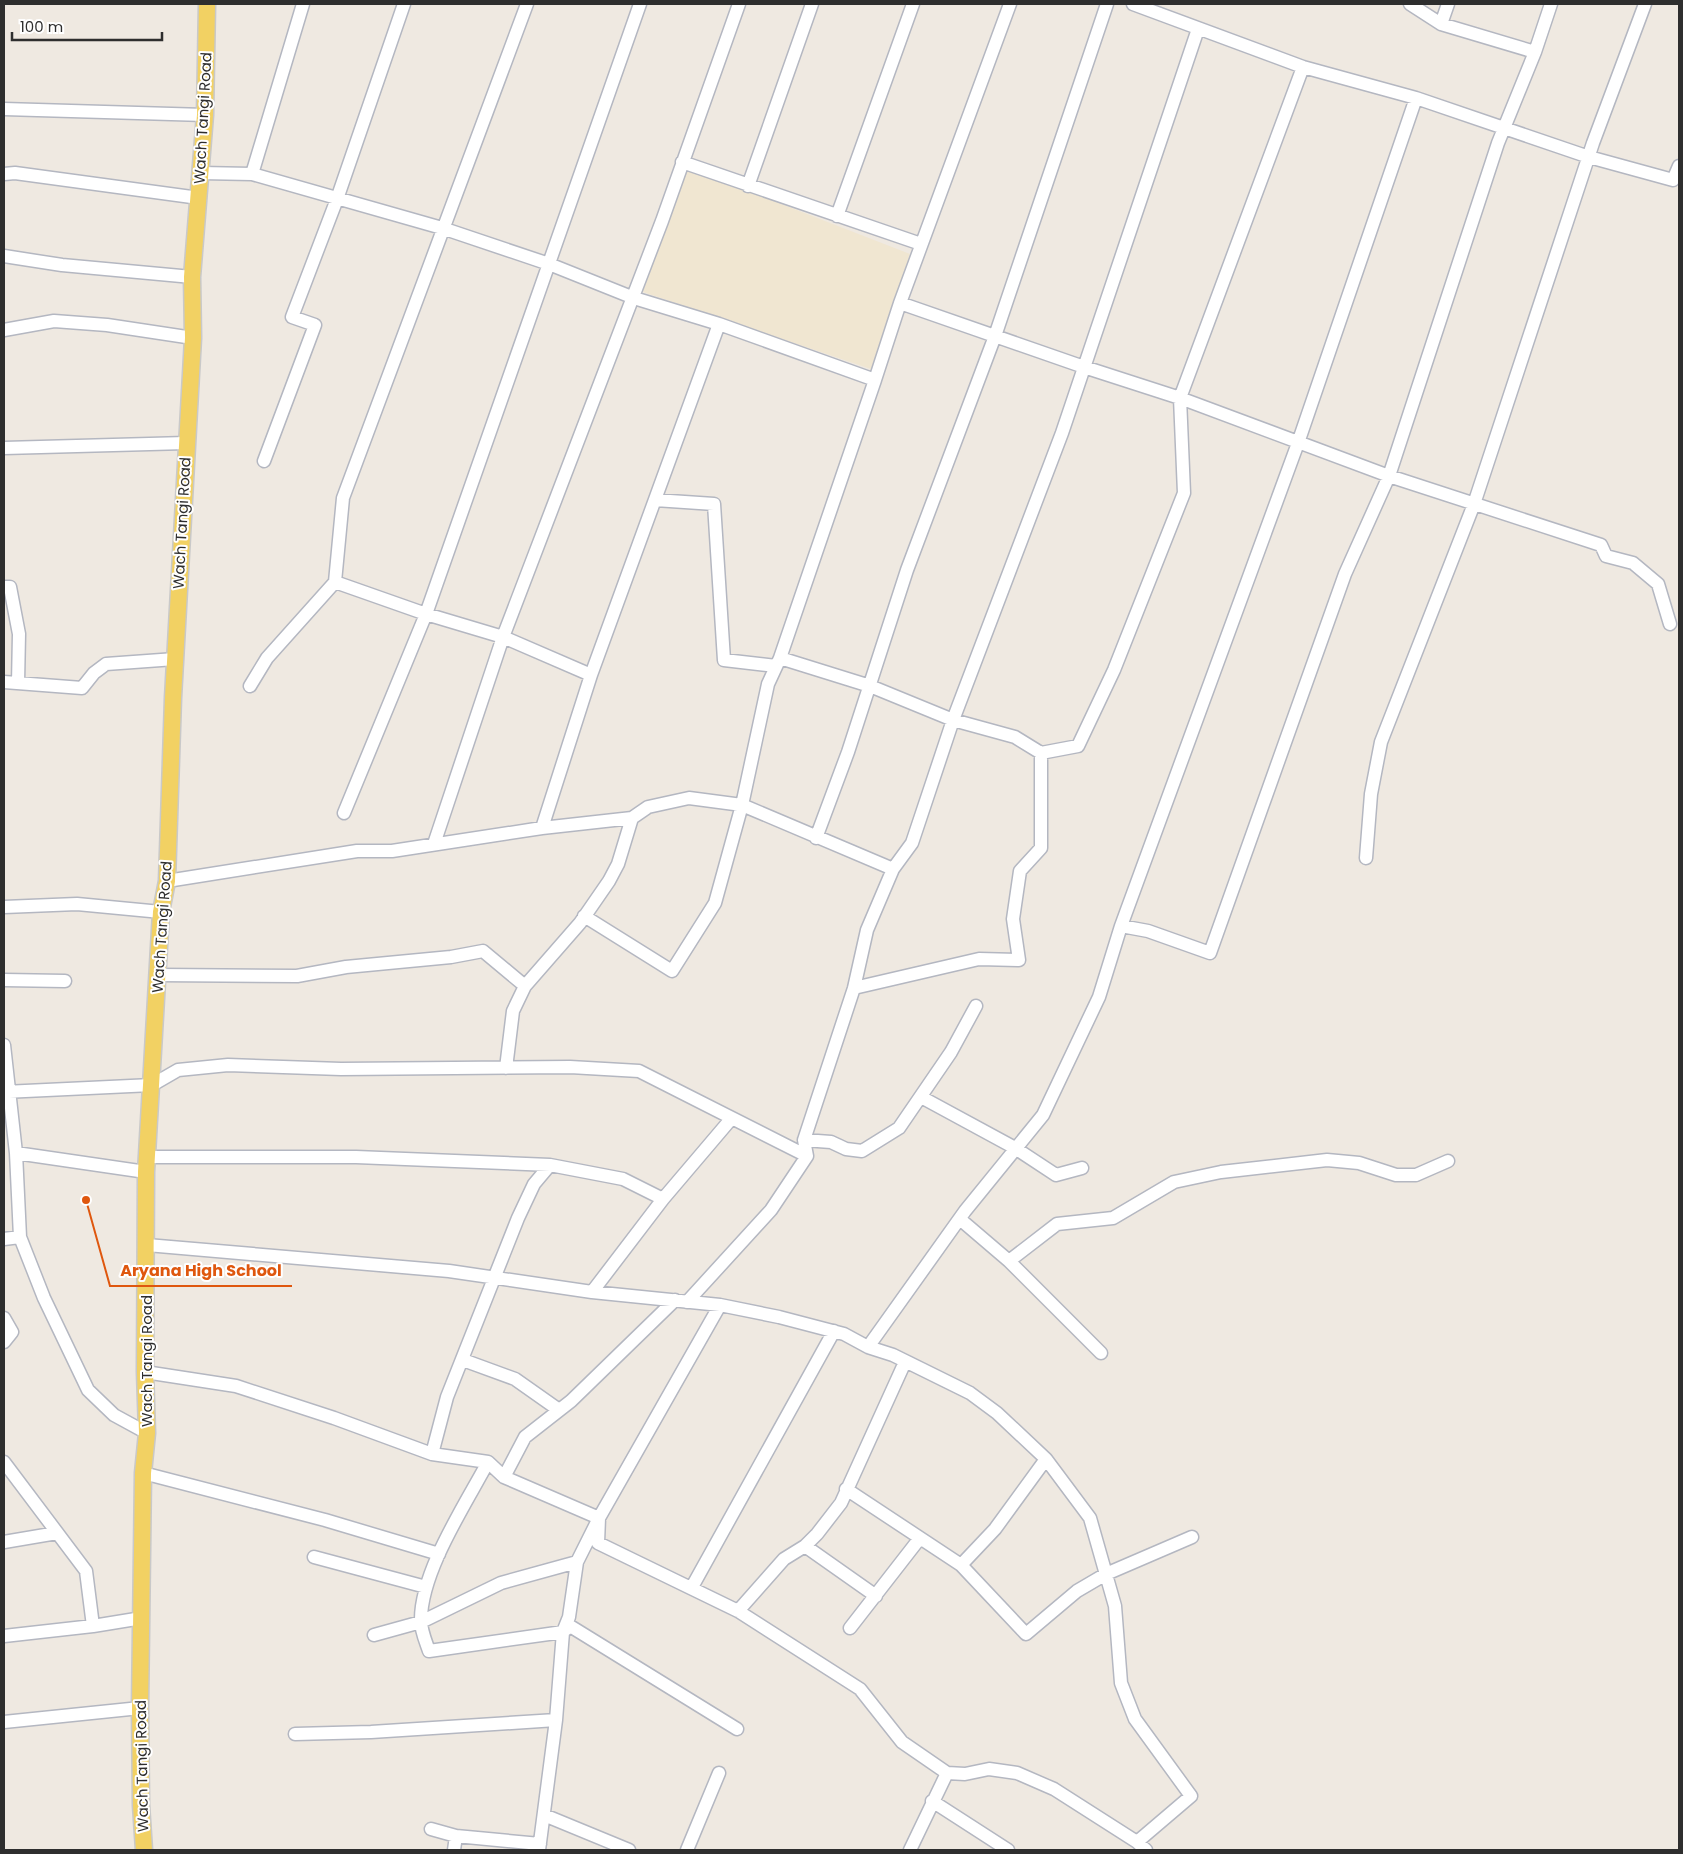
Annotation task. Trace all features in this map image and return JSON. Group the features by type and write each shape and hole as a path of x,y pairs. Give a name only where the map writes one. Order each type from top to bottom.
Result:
{"main road":[{"name":"Wach Tangi Road","path":"144,1850 141,1806 140,1708 143,1473 147,1433 145,1372 148,1165 161,912 167,881 175,659 193,338 192,277 205,115 207,4"}],"street":[{"path":"252,174 303,4"},
{"path":"264,461 315,325 292,317 337,199 404,4"},
{"path":"250,686 267,658 335,582 343,498 527,4"},
{"path":"344,813 426,614 640,4"},
{"path":"434,844 503,637 634,298 739,4"},
{"path":"748,186 812,4"},
{"path":"837,216 913,4"},
{"path":"584,916 672,972 715,902 742,805 768,684 778,662 900,303 1010,4"},
{"path":"816,838 848,752 906,570 995,336 1107,4"},
{"path":"1132,4 1303,67 1416,98 1589,157 1673,180 1679,166"},
{"path":"1410,4 1441,24 1535,52"},
{"path":"1441,24 1448,4"},
{"path":"1121,926 1148,931 1210,953 1345,574 1389,476 1504,129 1535,52 1551,4"},
{"path":"1366,858 1371,794 1381,742 1474,504 1589,157 1645,4"},
{"path":"504,1476 525,1437 559,1410 681,1301 771,1210 807,1156 804,1140 854,988 867,930 893,869 912,843 953,720 1062,433 1198,28"},
{"path":"655,500 714,504 724,660 778,662 870,686 953,720 1015,737 1041,753 1078,746 1114,670 1181,503 1184,493 1180,398 1303,67"},
{"path":"868,1346 960,1220 1015,1148 1043,1115 1059,1078 1073,1055 1099,998 1121,926 1298,443 1416,98"},
{"path":"4,109 205,115"},
{"path":"682,162 921,244"},
{"path":"4,174 15,173 198,198"},
{"path":"201,173 252,174 442,228 550,264 634,298 719,324 875,380"},
{"path":"4,256 62,265 192,277"},
{"path":"900,303 1180,398 1389,476 1601,545 1606,556 1632,563 1658,584 1670,624"},
{"path":"4,330 54,321 107,325 193,338"},
{"path":"542,828 591,675 719,324"},
{"path":"4,448 186,443"},
{"path":"335,582 426,614 503,637 591,675"},
{"path":"4,587 10,587 19,634 18,683"},
{"path":"4,682 82,688 94,673 106,664 175,659"},
{"path":"854,988 979,959 1019,960 1013,919 1020,871 1041,848 1041,753"},
{"path":"167,881 357,850 392,851 542,828 632,818 648,807 689,798 742,805 816,838 893,869"},
{"path":"506,1068 513,1011 525,986 584,916 609,881 618,864 632,818"},
{"path":"4,907 76,904 161,912"},
{"path":"158,975 297,976 346,967 451,957 483,951 525,986"},
{"path":"4,980 65,981"},
{"path":"804,1140 831,1142 846,1149 862,1151 899,1128 951,1052 976,1006"},
{"path":"4,1045 6,1092 16,1153 20,1237 44,1298 88,1390 114,1415 147,1433"},
{"path":"6,1092 152,1085 178,1070 228,1065 341,1068 570,1067 638,1071 807,1156"},
{"path":"921,1097 1015,1148 1056,1175 1082,1168"},
{"path":"592,1292 663,1199 731,1119"},
{"path":"16,1153 148,1165 356,1157 550,1165 623,1179 663,1199"},
{"path":"1009,1261 1057,1224 1113,1218 1174,1182 1221,1172 1327,1160 1360,1164 1396,1175 1416,1175 1448,1161"},
{"path":"432,1454 447,1397 534,1184 550,1165"},
{"path":"960,1220 1009,1261 1101,1353"},
{"path":"4,1239 20,1237"},
{"path":"147,1245 496,1277 592,1292 720,1305 834,1331 893,1355 970,1393 998,1413 1046,1459 1090,1518 1115,1606 1121,1683 1135,1719 1158,1747 1191,1796 1142,1846 1054,1789 1017,1773 989,1769 965,1774 947,1773 902,1742 860,1689 738,1611 598,1543 599,1518"},
{"path":"431,1829 456,1836 540,1847 556,1720 563,1632 569,1617 576,1562 720,1305"},
{"path":"4,1318 12,1332 4,1342"},
{"path":"692,1587 834,1331"},
{"path":"463,1360 515,1379 559,1410"},
{"path":"738,1611 784,1559 805,1546 841,1503 847,1494 846,1489 880,1421 905,1362"},
{"path":"145,1372 236,1386 334,1418 432,1454 488,1462 504,1476 599,1518"},
{"path":"961,1565 995,1529 1046,1459"},
{"path":"4,1462 86,1571 93,1626"},
{"path":"488,1462 439,1554 426,1587 421,1622 429,1651 563,1632 570,1626 736,1729"},
{"path":"143,1473 325,1520 439,1554"},
{"path":"846,1489 961,1565 1026,1634 1077,1590 1106,1574 1192,1537"},
{"path":"4,1542 58,1533"},
{"path":"850,1628 920,1538"},
{"path":"805,1546 876,1596"},
{"path":"314,1557 426,1587"},
{"path":"374,1635 421,1622 501,1583 576,1562"},
{"path":"4,1636 93,1626 142,1618"},
{"path":"4,1722 140,1708"},
{"path":"295,1734 371,1732 556,1720"},
{"path":"687,1850 719,1773"},
{"path":"910,1850 947,1773"},
{"path":"932,1801 1008,1850"},
{"path":"544,1815 629,1850"},
{"path":"454,1850 456,1836"}],"shaded area":[{"path":"686,167 910,254 871,369 643,292"}],"place":[{"name":"Aryana High School","path":"86,1200"}]}
